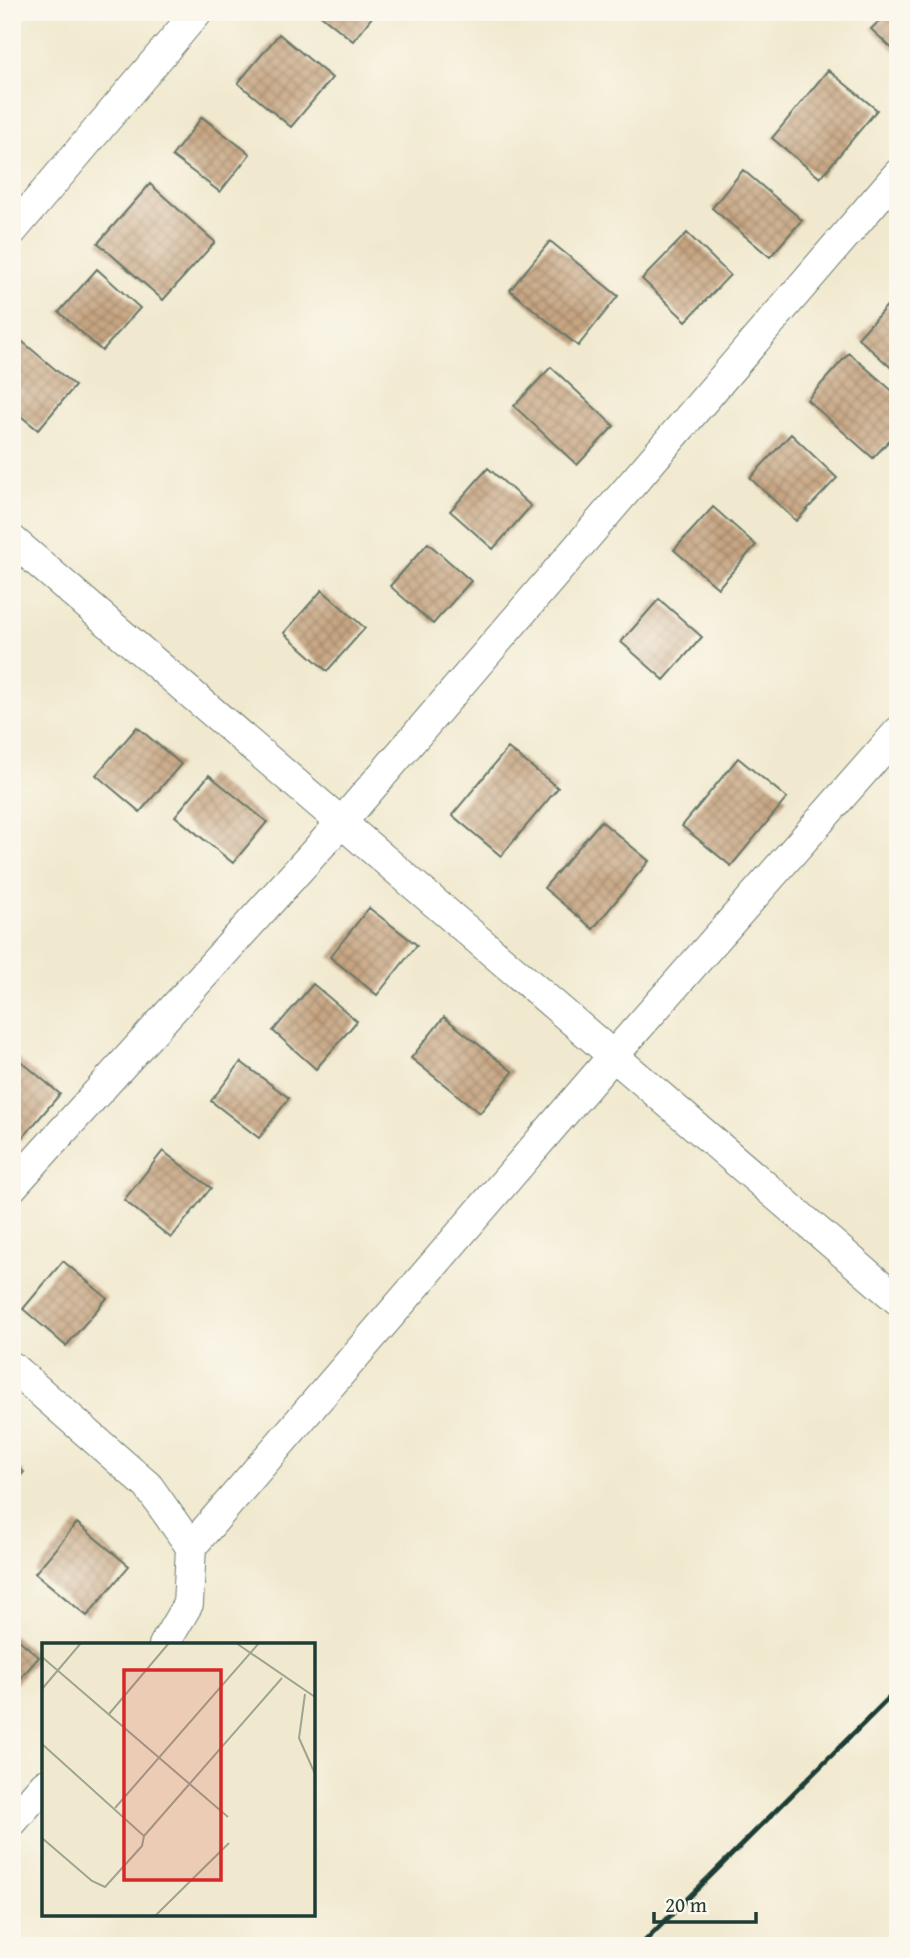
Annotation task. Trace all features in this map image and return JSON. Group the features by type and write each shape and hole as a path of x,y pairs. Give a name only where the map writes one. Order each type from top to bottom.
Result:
{"street":[{"path":"12,231 197,12"},
{"path":"12,1187 341,823 898,174"},
{"path":"12,540 898,1300"},
{"path":"165,1643 188,1604 191,1547 613,1056 898,732"},
{"path":"12,1367 148,1486 191,1547"},
{"path":"12,1822 42,1787"}],"building":[{"path":"317,12 376,12 353,41"},
{"path":"888,12 898,12 898,54 871,29"},
{"path":"279,34 332,78 291,127 238,83"},
{"path":"828,70 877,110 820,178 772,138"},
{"path":"202,117 250,154 220,192 172,156"},
{"path":"743,170 802,220 770,257 712,208"},
{"path":"150,184 215,242 163,300 98,243"},
{"path":"687,233 730,275 686,321 642,279"},
{"path":"550,241 618,296 578,346 510,290"},
{"path":"97,269 140,308 102,351 59,312"},
{"path":"892,300 898,306 896,372 858,338"},
{"path":"17,337 75,386 38,430 12,409 12,343"},
{"path":"849,353 898,396 898,431 873,458 807,400"},
{"path":"551,367 614,426 577,465 514,406"},
{"path":"791,434 837,478 796,521 750,478"},
{"path":"488,468 531,506 493,549 450,511"},
{"path":"713,507 756,545 718,588 674,550"},
{"path":"428,543 471,581 433,624 390,586"},
{"path":"322,590 365,628 327,671 284,633"},
{"path":"659,599 702,637 664,680 621,642"},
{"path":"137,727 181,764 140,812 96,775"},
{"path":"508,748 558,788 501,856 452,815"},
{"path":"738,758 787,798 731,866 682,826"},
{"path":"209,775 267,822 233,863 175,816"},
{"path":"601,821 649,861 593,929 544,888"},
{"path":"369,908 417,945 377,995 330,957"},
{"path":"313,984 357,1021 316,1069 273,1031"},
{"path":"444,1017 513,1072 480,1113 411,1058"},
{"path":"16,1057 60,1094 19,1142 12,1136 12,1061"},
{"path":"241,1062 289,1098 259,1138 211,1101"},
{"path":"163,1151 211,1188 171,1238 124,1200"},
{"path":"63,1261 107,1298 66,1346 23,1309"},
{"path":"12,1462 24,1472 12,1486"},
{"path":"77,1523 129,1566 87,1616 35,1573"},
{"path":"12,1634 39,1657 12,1688"}],"railway":[{"path":"640,1946 898,1689"}]}
